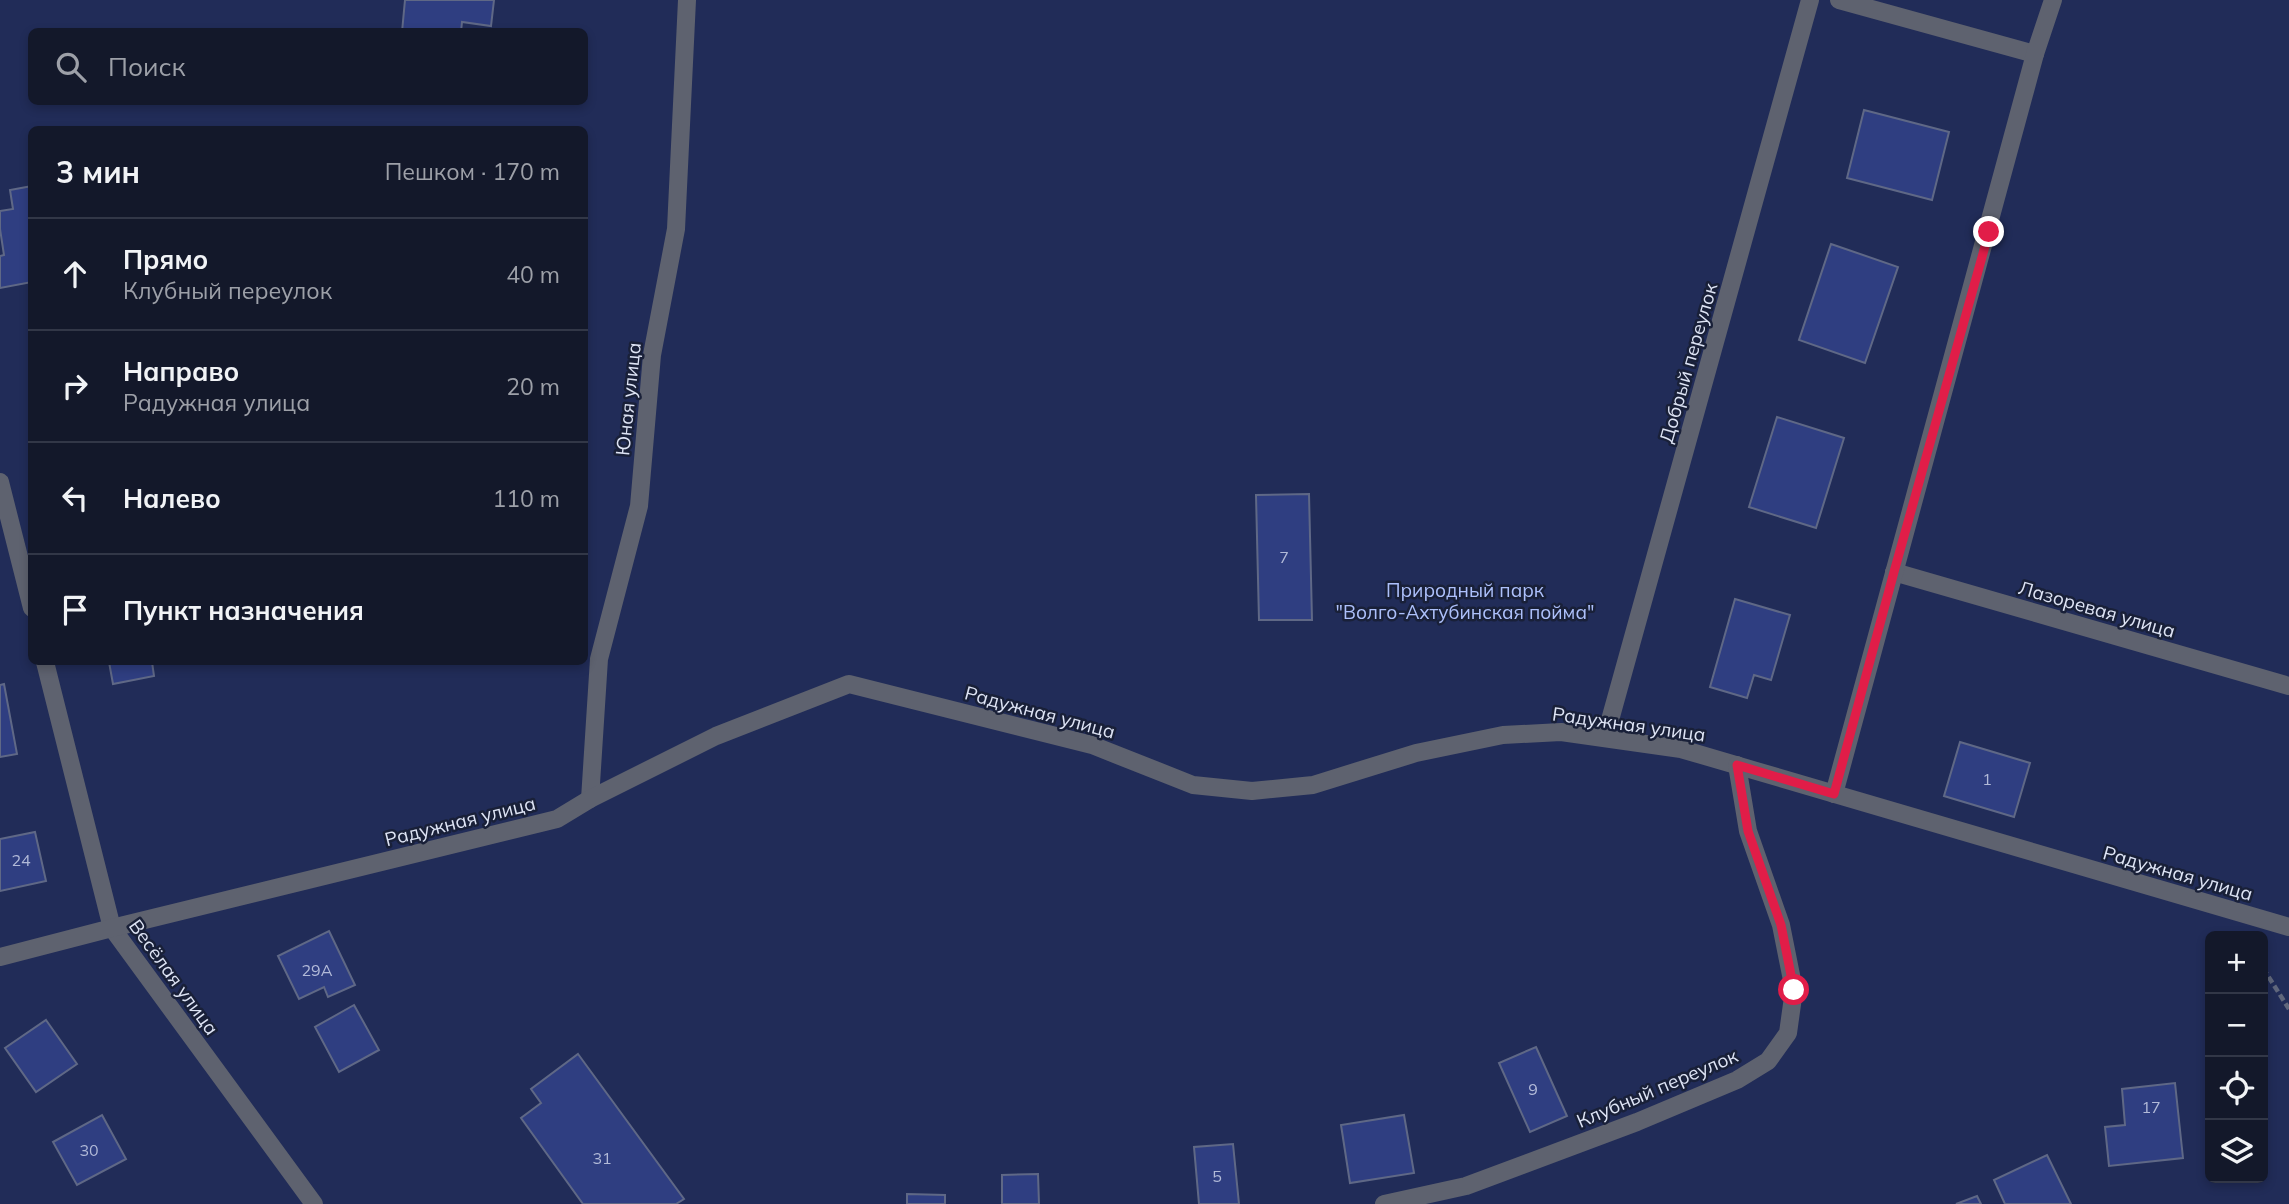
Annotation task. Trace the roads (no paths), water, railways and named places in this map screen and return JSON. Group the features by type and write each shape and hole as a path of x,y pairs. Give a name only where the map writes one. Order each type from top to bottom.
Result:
{"street":[{"name":"Юная улица","path":"590,799 599,659 639,506 652,355 676,229 687,0"},
{"name":"Добрый переулок","path":"1605,738 1810,0"},
{"path":"1839,0 2035,54"},
{"path":"1834,794 1989,232 2035,54 2053,0"},
{"path":"0,482 28,592"},
{"name":"Лазоревая улица","path":"1894,572 2289,686"},
{"name":"Весёлая улица","path":"46,665 111,928 314,1204"},
{"name":"Радужная улица","path":"0,957 557,819 590,799 716,736 849,684 1092,745 1192,785 1252,791 1313,785 1416,753 1503,735 1561,732 1681,749 2289,927"},
{"name":"Клубный переулок","path":"1384,1204 1466,1186 1491,1177 1637,1122 1737,1080 1768,1060 1788,1033 1794,990 1781,925 1748,831 1737,765"}],"park label":[{"name":"Природный парк \"Волго-Ахтубинская пойма\"","path":"1465,601"}]}
